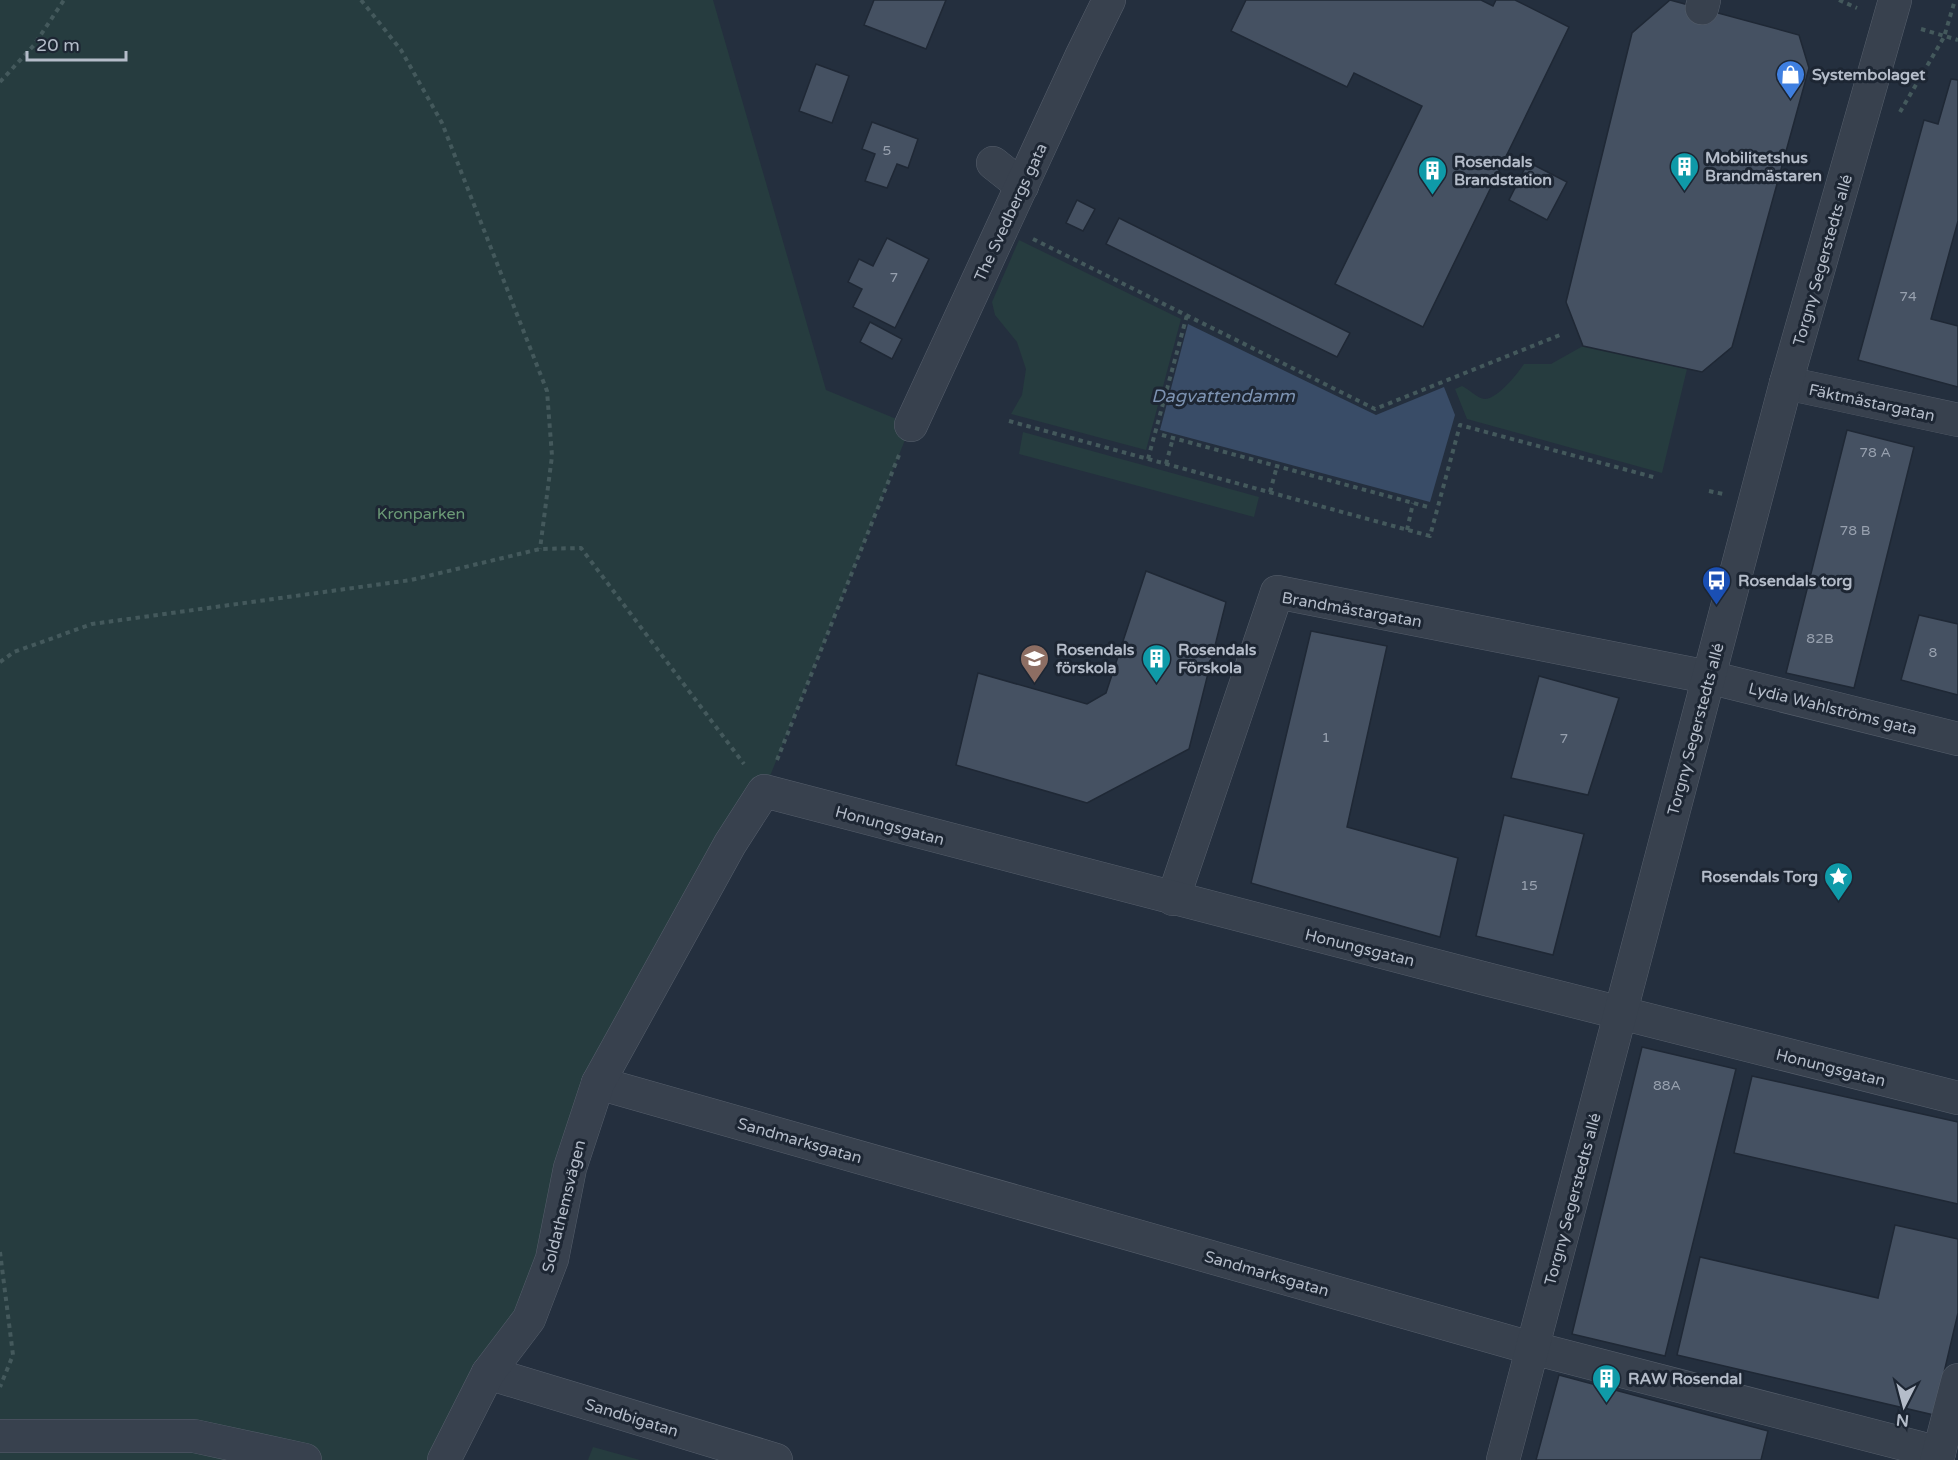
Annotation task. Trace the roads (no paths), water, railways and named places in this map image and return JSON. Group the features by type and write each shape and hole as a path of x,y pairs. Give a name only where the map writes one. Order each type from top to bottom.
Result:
{"street":[{"name":"The Svedbergs gata","path":"911,425 1109,0"},
{"name":"Torgny Segerstedts allé","path":"1503,1460 1786,383 1895,0"},
{"path":"993,163 1022,186"},
{"name":"Fäktmästargatan","path":"1786,383 1958,420"},
{"name":"Brandmästargatan","path":"1173,899 1277,592 1708,677"},
{"name":"Lydia Wahlströms gata","path":"1708,677 1958,739"},
{"name":"Honungsgatan","path":"764,791 1620,1014 1958,1098"},
{"name":"Soldathemsvägen","path":"444,1460 488,1373 529,1319 552,1259 570,1168 598,1083 730,844 764,791"},
{"name":"Sandmarksgatan","path":"598,1083 1533,1348 1938,1457"},
{"name":"Sandbigatan","path":"488,1373 776,1460"},
{"path":"1938,1457 1958,1380"},
{"path":"0,1436 194,1436 305,1460"}],"water":[{"name":"Dagvattendamm","path":"1188,324 1376,415 1444,387 1455,415 1430,502 1160,430"}],"place":[{"name":"Systembolaget","path":"1791,100"},
{"name":"Mobilitetshus Brandmästaren","path":"1684,192"},
{"name":"Rosendals Brandstation","path":"1433,196"},
{"name":"Rosendals torg","path":"1717,606"},
{"name":"Rosendals förskola","path":"1035,684"},
{"name":"Rosendals Förskola","path":"1157,684"},
{"name":"Rosendals Torg","path":"1839,902"},
{"name":"RAW Rosendal","path":"1607,1404"}],"park label":[{"name":"Kronparken","path":"421,513"}]}
